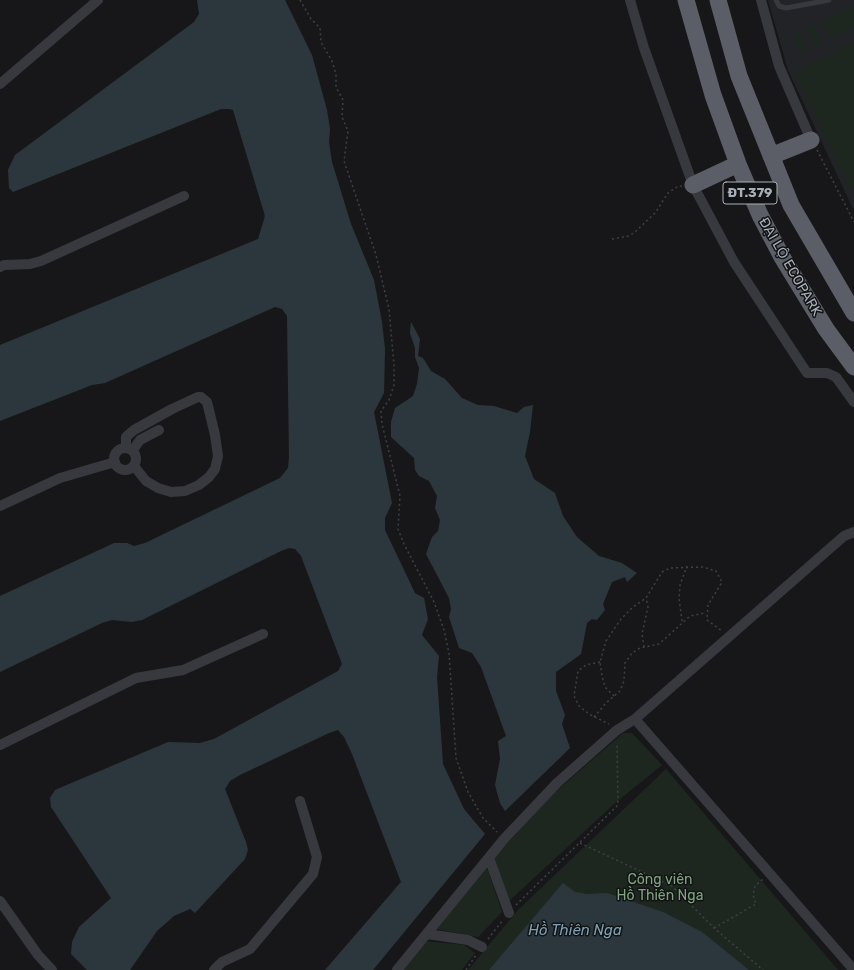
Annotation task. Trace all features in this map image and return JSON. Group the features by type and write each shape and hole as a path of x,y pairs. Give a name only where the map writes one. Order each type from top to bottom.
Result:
{"highway":[{"name":"ĐẠI LỘ ECOPARK","path":"686,0 713,95 738,164 760,215 782,257 826,329 854,367"},
{"name":"ĐT.379","path":"718,0 739,76 791,205 854,312"},
{"path":"771,156 811,140"},
{"path":"694,185 738,164"}],"street":[{"path":"0,84 98,0"},
{"path":"630,0 644,48 694,185 734,262 807,373 827,373 836,377 854,402"},
{"path":"761,0 779,66 811,140"},
{"path":"0,267 4,265 30,264 41,261 184,196"},
{"path":"198,397 201,397 207,402 215,434 218,456 215,469 199,486 186,491 171,492 158,488 146,481 134,466 136,456 129,449 126,437 134,430 172,409 198,397"},
{"path":"134,466 124,469 118,467 115,462 116,453 129,449 140,440 159,430"},
{"path":"0,506 60,478 115,462"},
{"path":"397,970 504,839 557,783 617,730 635,719 844,536 854,530"},
{"path":"0,745 136,678 183,670 263,634"},
{"path":"635,719 854,970"},
{"path":"214,970 222,962 250,949 313,874 317,857 300,801"},
{"path":"489,858 509,912"},
{"path":"0,901 38,955 51,970"},
{"path":"427,934 468,940 482,947"}],"lane":[{"path":"776,0 779,6 786,8 829,0"}],"path":[{"path":"300,0 311,19 320,28 321,42 332,61 336,74 336,87 343,100 342,117 348,131 344,161 376,255 389,309 394,365 394,385 389,400 381,412 382,424 400,496 398,528 404,544 434,602 444,630 449,653 456,758 468,792 483,818 504,839"},
{"path":"811,140 854,222"},
{"path":"612,239 629,236 646,224 668,193 677,187 694,185"},
{"path":"614,696 605,686 600,662 606,641 633,607 646,598 662,572 670,568 687,566 703,567 716,571 722,582 708,605 706,613 707,620 730,637"},
{"path":"682,621 678,598 680,585 687,566"},
{"path":"644,647 642,634 648,607 646,598"},
{"path":"594,717 620,691 625,663 632,653 644,647 659,644 682,621 690,616 706,613"},
{"path":"466,970 509,912 580,844 618,805 617,730 594,717 579,706 574,696 575,681 578,671 586,665 600,662"},
{"path":"580,844 672,886 714,928 763,970"},
{"path":"714,928 756,904 753,895 755,886 769,873"}],"shaded area":[{"path":"768,0 854,0 854,211 788,70"}],"green space":[{"path":"854,7 854,28 830,39 822,22"},
{"path":"814,26 822,43 814,46 806,29"},
{"path":"800,33 808,50 800,53 792,36"},
{"path":"854,43 854,188 850,189 794,72"},
{"path":"623,733 632,733 662,765 614,804 508,902 494,858 552,795"},
{"name":"Công viên Hồ Thiên Nga","path":"666,769 838,970 468,970 518,910"},
{"path":"487,868 502,912 478,937 436,929"},
{"path":"425,941 464,945 475,953 462,970 402,970"}],"water":[{"path":"197,0 285,0 312,55 327,110 332,162 351,224 374,280 382,322 385,349 384,393 374,412 392,503 385,518 385,530 415,593 424,598 428,619 422,635 439,656 437,677 443,764 464,809 485,834 373,970 325,970 401,882 352,754 344,737 338,730 230,781 225,789 246,842 248,850 245,859 195,913 190,909 174,916 157,931 130,970 87,970 71,954 72,942 79,927 111,898 51,807 50,798 55,790 168,742 200,743 214,739 338,671 342,664 301,556 295,549 289,548 281,551 142,620 132,622 112,620 102,623 0,672 0,596 114,543 127,543 134,546 145,543 280,478 288,468 287,316 282,309 275,307 105,383 92,385 0,421 0,345 258,239 265,216 233,110 229,109 221,109 13,192 9,188 8,170 15,155 194,22 199,14"},
{"path":"411,322 420,339 418,356 423,358 431,371 445,379 462,398 478,405 494,406 517,413 524,407 533,405 530,432 525,456 534,479 555,493 563,516 577,537 599,556 622,563 637,573 627,582 625,577 612,582 603,604 605,610 597,620 592,619 587,623 581,654 556,672 556,691 565,715 562,724 570,748 505,811 500,803 495,785 500,759 498,741 506,736 481,667 472,653 459,648 449,617 451,609 449,598 426,554 432,537 438,531 440,520 435,508 437,496 429,481 419,476 415,470 414,458 391,437 391,422 395,408 413,396 417,384 419,368 410,333"},
{"name":"Hồ Thiên Nga","path":"563,883 575,892 587,894 607,893 663,912 702,932 749,970 489,970"}]}
